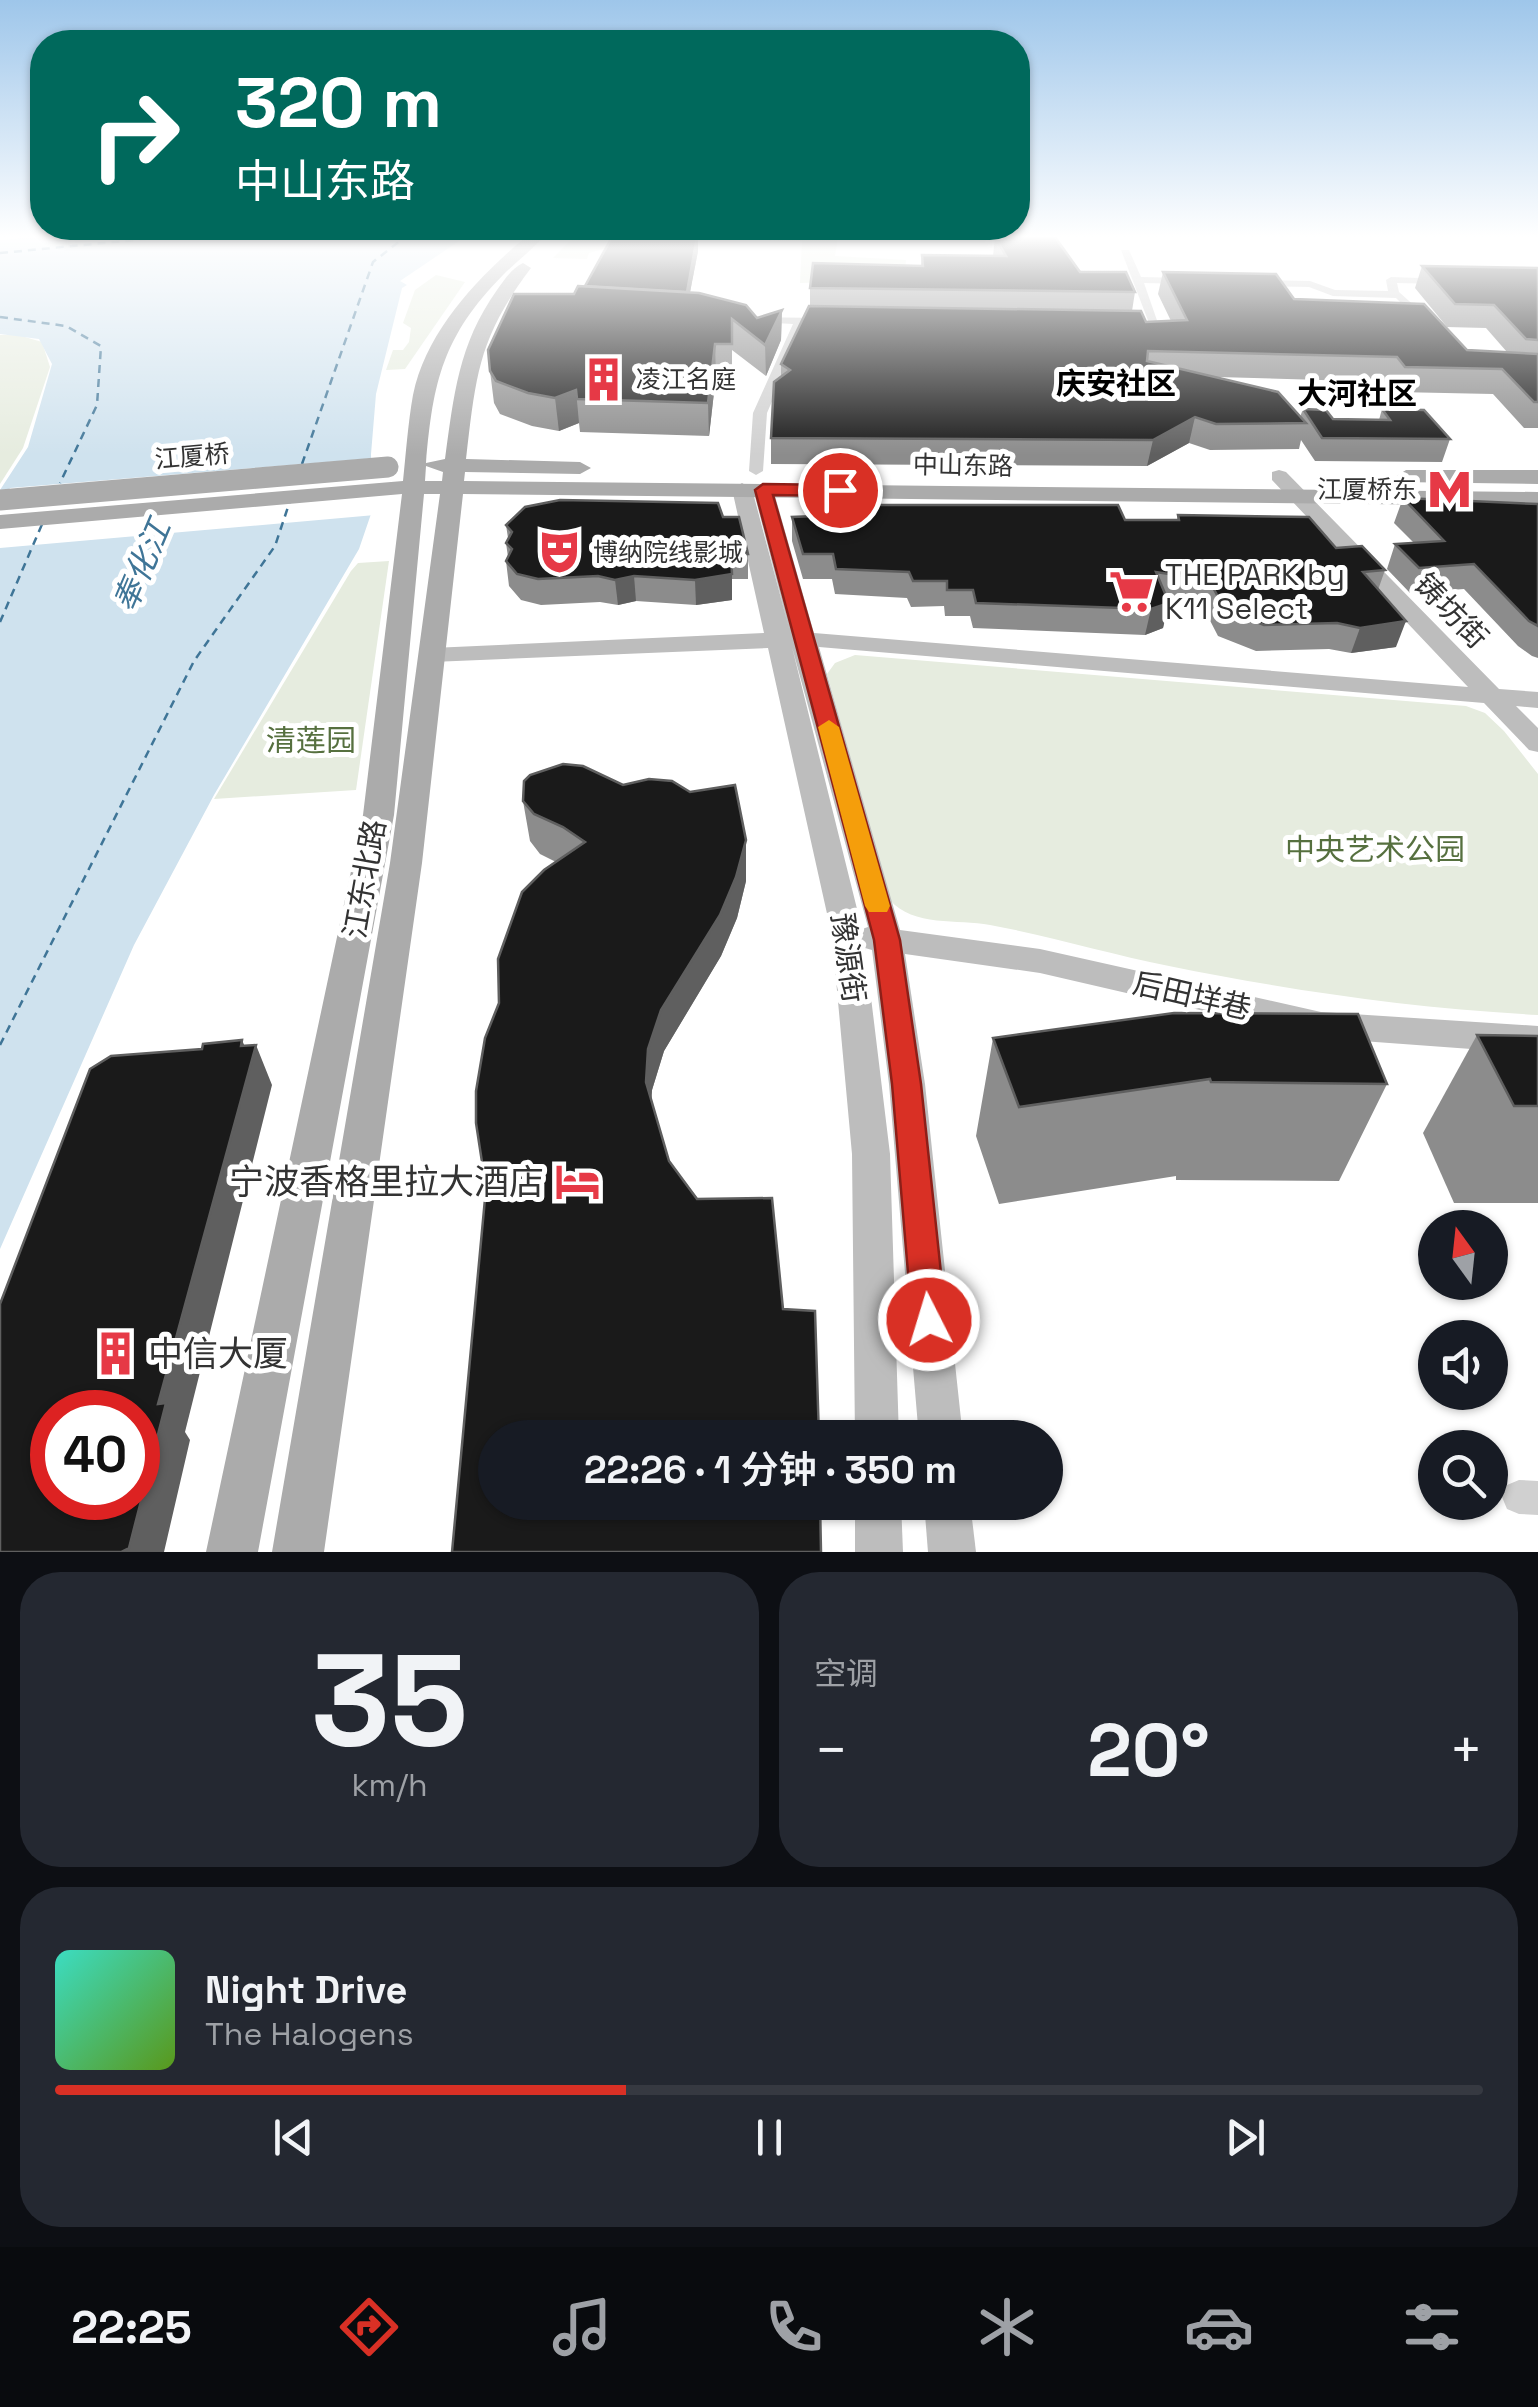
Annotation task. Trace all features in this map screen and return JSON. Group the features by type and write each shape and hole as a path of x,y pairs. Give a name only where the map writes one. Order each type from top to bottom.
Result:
{"main road":[{"name":"江东北路","path":"232,1552 276,1317 369,873 400,649 401,477 436,355 466,309"},
{"name":"江东北路","path":"298,1552 406,863 455,476 459,410 476,339 500,309"},
{"name":"中山东路","path":"401,477 1300,487 1538,499"},
{"name":"江厦桥","path":"0,500 401,477"},
{"name":"江厦桥","path":"0,522 401,477"},
{"name":"中山东路","path":"1300,487 1538,478"}],"street":[{"path":"1120,326 1156,327 1149,309"},
{"path":"1414,309 1438,336"},
{"path":"742,318 837,321"},
{"path":"754,483 760,413 800,320"},
{"name":"豫源街","path":"754,483 791,639 848,936 871,1154 877,1420"},
{"name":"铸坊街","path":"1300,487 1521,695 1538,719"},
{"path":"432,655 791,639 1521,695"},
{"name":"豫源街","path":"791,639 887,940 906,1084 938,1420"},
{"name":"铸坊街","path":"1521,695 1538,744"},
{"name":"后田垟巷","path":"848,936 1040,961 1320,1025 1538,1040"},
{"path":"878,1520 879,1552"},
{"path":"949,1520 952,1552"}],"green space":[{"path":"408,309 446,309 405,369 386,370 393,350 403,350 409,342 411,328 403,323"},
{"path":"0,335 42,342 50,367 23,448 0,484"},
{"name":"清莲园","path":"389,561 356,790 214,799 351,571 358,563"},
{"name":"中央艺术公园","path":"855,655 1466,706 1485,713 1538,774 1538,1015 1398,1003 1261,983 990,925 923,918 900,909 890,900 827,674 835,663"}],"water":[{"name":"奉化江","path":"0,309 397,309 376,394 372,511 359,549 214,795 134,945 0,1249 0,490 28,447 52,364 39,339 0,334"}],"pier":[{"path":"376,458 375,515 0,548 0,506 10,488"}],"building":[{"name":"凌江名庭","path":"507,309 750,309 757,318 782,310 765,345 732,319 732,344 715,344 708,403 577,399 576,390 555,398 528,393 496,381 490,371 488,350"},
{"path":"807,309 1141,311 1146,322 1187,320 1182,309 1429,309 1467,350 1538,354 1538,402 1502,369 1405,367 1397,357 1148,351 1147,361 1278,392 1306,423 1216,424 1195,417 1153,440 771,438 774,382 790,370 781,364"},
{"path":"1498,309 1538,309 1538,340 1526,339"},
{"path":"1303,409 1326,410 1333,419 1390,420 1382,409 1424,410 1450,439 1322,438"},
{"path":"1403,498 1538,504 1538,626 1474,564 1419,568 1395,544 1444,541"},
{"path":"560,500 718,503 723,517 739,517 748,554 731,554 732,574 695,580 634,576 615,580 598,576 538,579 517,574 506,561 512,549 506,543 512,532 506,525 525,507"},
{"path":"848,500 851,505 1118,505 1125,520 1179,520 1178,515 1309,517 1336,548 1362,546 1385,570 1363,572 1406,621 1360,628 1337,623 1264,625 1225,610 1209,580 1156,572 1169,603 1151,609 976,603 973,590 947,590 947,581 913,581 909,572 836,569 833,554 803,554 792,517 817,516 817,504"},
{"name":"宁波香格里拉大酒店","path":"563,764 583,766 623,785 649,779 672,781 690,792 735,785 746,840 736,877 720,915 661,1010 648,1049 646,1082 669,1161 697,1199 772,1198 783,1309 815,1311 818,1420 478,1420 478,1520 820,1520 821,1552 452,1552 486,1188 476,1123 476,1091 485,1038 499,1003 498,959 522,892 544,870 585,842 534,814 523,801 524,781 530,775"},
{"path":"1174,1013 1358,1014 1387,1084 1210,1079 1019,1107 993,1038"},
{"path":"1477,1035 1538,1036 1538,1106 1514,1106"},
{"name":"中信大厦","path":"242,1040 241,1046 256,1045 160,1397 160,1390 30,1390 30,1520 136,1520 129,1548 121,1552 0,1552 0,1304 90,1069 111,1056 202,1049 203,1044"},
{"name":"中信大厦","path":"166,1403 160,1427 160,1404"}],"ferry route":[{"path":"302,464 356,309"},
{"path":"0,317 66,326 101,346 97,405 60,483"},
{"path":"0,1045 194,661 275,546 290,501"},
{"path":"0,622 43,522"}],"slow traffic":[{"path":"829,727 878,906"}],"place":[{"name":"凌江名庭","path":"603,379"},
{"name":"江厦桥东","path":"1450,489"},
{"name":"博纳院线影城","path":"560,552"},
{"name":"THE PARK by K11 Select","path":"1132,592"},
{"name":"宁波香格里拉大酒店","path":"577,1182"},
{"name":"中信大厦","path":"115,1354"}],"district":[{"name":"庆安社区","path":"1116,384"},
{"name":"大河社区","path":"1357,394"}],"route":[{"path":"840,490 763,490 887,940 906,1084 929,1320"}]}
